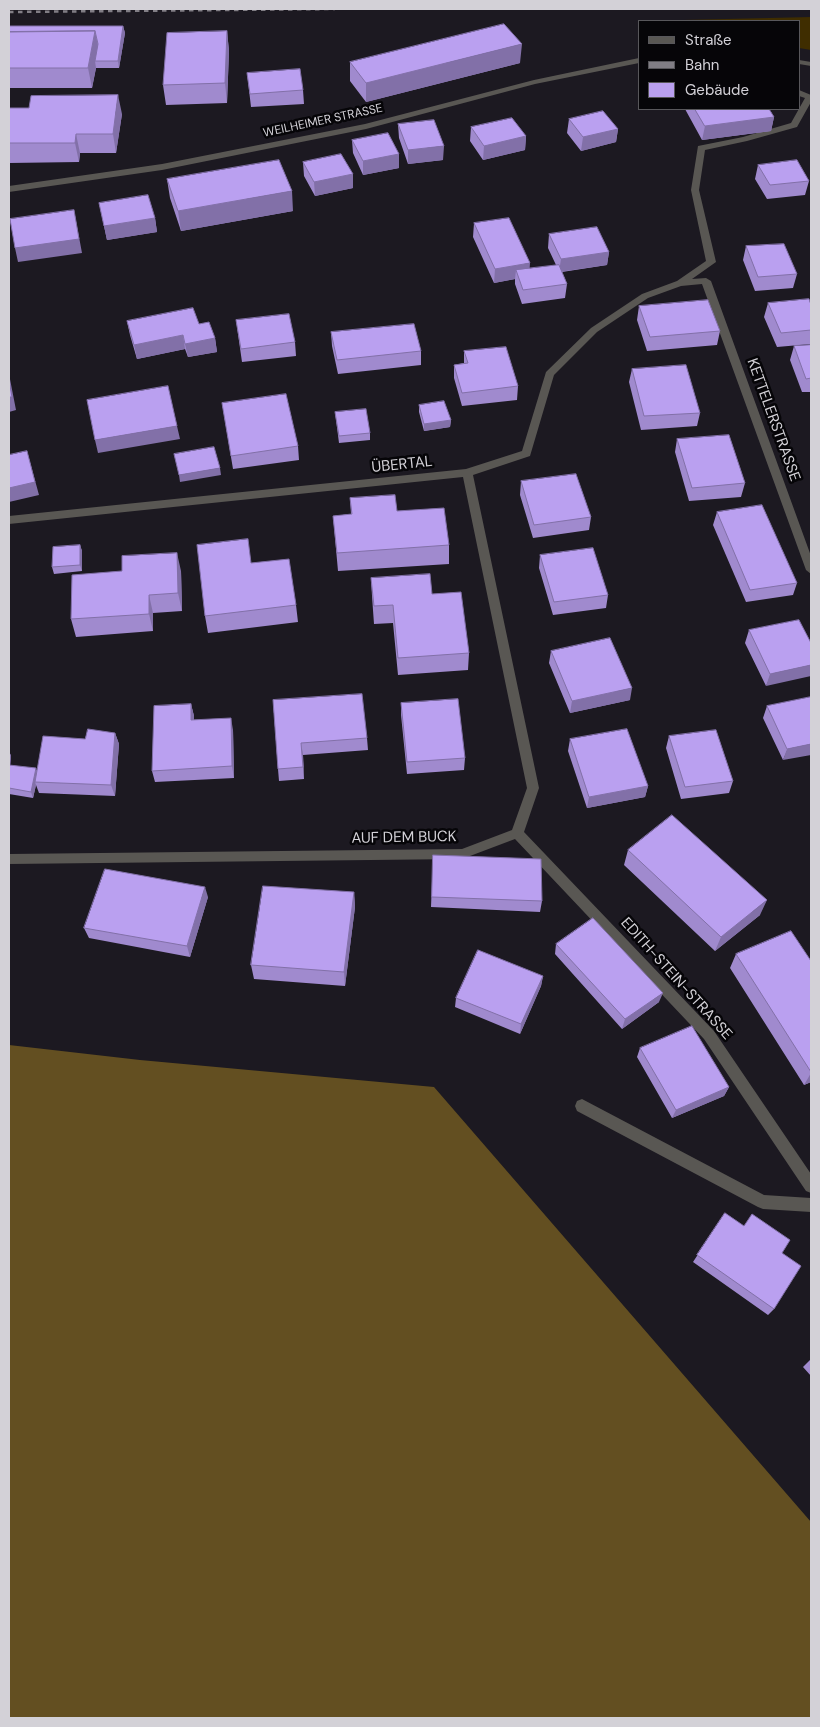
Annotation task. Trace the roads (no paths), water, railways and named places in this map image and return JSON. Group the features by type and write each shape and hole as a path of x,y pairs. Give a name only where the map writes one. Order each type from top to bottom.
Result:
{"street":[{"name":"WEILHEIMER STRASSE","path":"9,189 162,167 366,126 534,82 637,62"},
{"path":"680,283 711,262 695,190 701,148 744,139 794,125 810,98"},
{"name":"ÜBERTAL","path":"9,520 467,473 526,453 549,374 594,330 645,296 680,283 706,281"},
{"name":"KETTELERSTRASSE","path":"706,281 811,570"},
{"path":"467,473 533,788 517,832"},
{"name":"AUF DEM BUCK","path":"9,859 462,854 517,832"},
{"name":"EDITH-STEIN-STRASSE","path":"517,832 709,1035 811,1186"},
{"path":"582,1106 763,1202 811,1205"}],"railway":[{"path":"9,12 335,9"}]}
